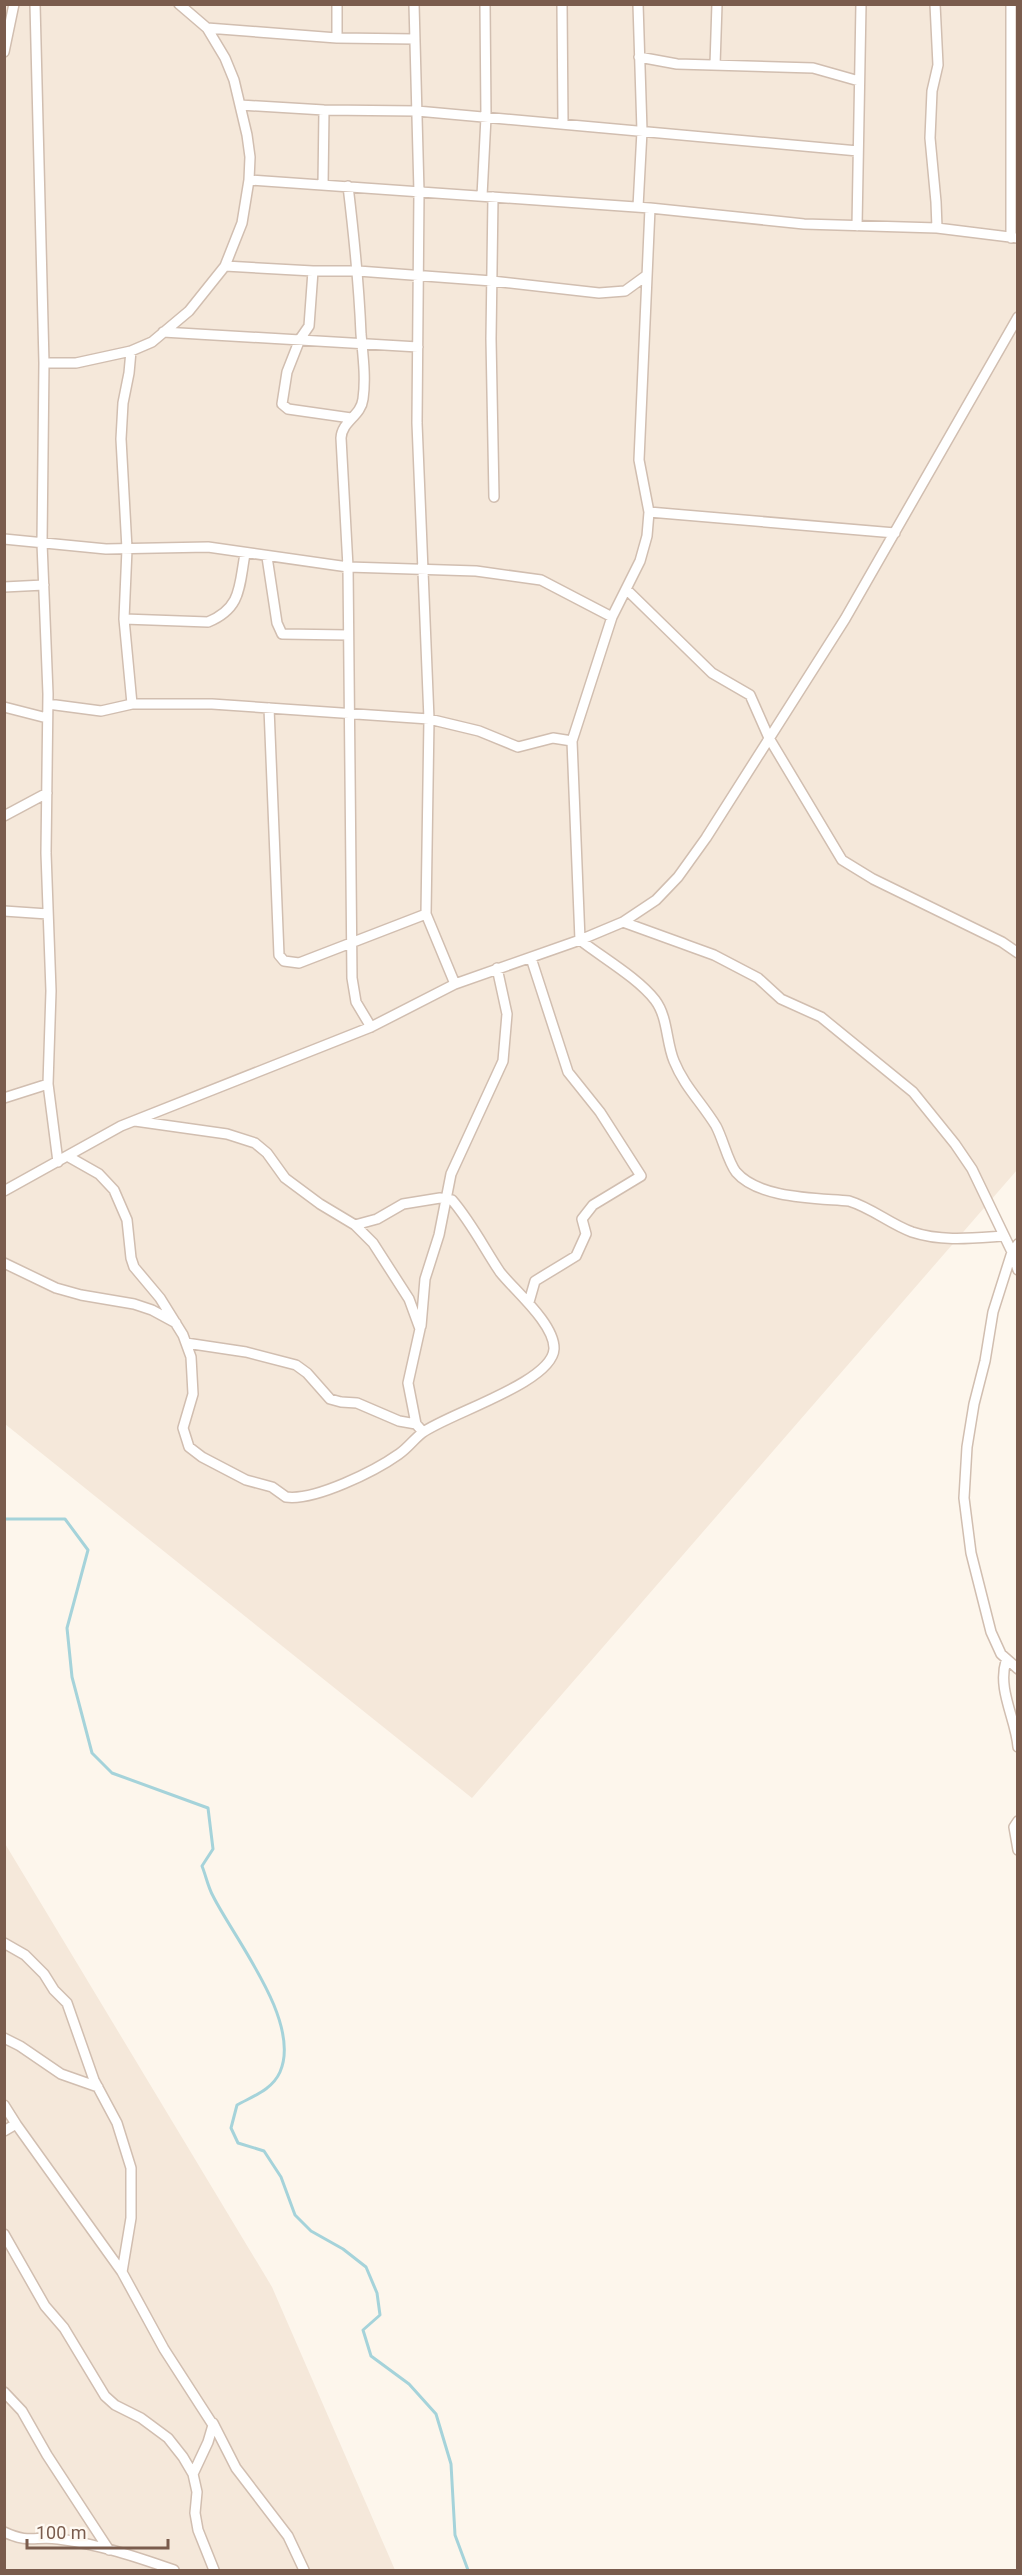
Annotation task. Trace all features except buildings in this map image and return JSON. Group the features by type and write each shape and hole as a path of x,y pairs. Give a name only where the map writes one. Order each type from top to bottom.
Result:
{"street":[{"path":"4,52 14,4"},
{"path":"35,4 44,363 42,543 48,704 48,914 51,991 48,1084 58,1162"},
{"path":"44,363 76,363 131,351 152,342 189,311 225,266 242,223 249,180 247,135 234,80 225,58 207,28 179,4"},
{"path":"337,4 337,38"},
{"path":"414,4 419,192 417,423 429,719 426,914 455,984"},
{"path":"482,196 486,117 485,4"},
{"path":"562,4 563,123"},
{"path":"638,4 642,131 638,207"},
{"path":"715,65 717,4"},
{"path":"856,226 861,4"},
{"path":"935,4 938,65 932,91 930,138 936,228"},
{"path":"249,180 638,207 804,224 936,228 1014,238 1014,44 1011,4"},
{"path":"207,28 337,38 415,39"},
{"path":"639,57 677,64 813,68 859,81"},
{"path":"240,105 324,111 417,111 858,151"},
{"path":"323,185 324,111"},
{"path":"348,186 358,271 363,401 342,430 341,438 348,567 353,992 370,1027"},
{"path":"493,197 494,497"},
{"path":"580,940 572,741 612,617 640,561 647,536 649,512 639,460 650,208"},
{"path":"225,266 358,271 492,281 615,294 625,291 647,275"},
{"path":"313,271 309,326 300,339 287,372 282,399 283,407 351,418"},
{"path":"4,1191 69,1157 121,1126 370,1027 455,984 580,940 623,922 656,900 678,877 845,619 1017,316"},
{"path":"163,332 418,347"},
{"path":"131,351 123,403 121,439 127,549 124,619 132,704"},
{"path":"649,512 895,533"},
{"path":"4,539 127,549 208,547 348,567 476,571 541,580 612,617"},
{"path":"124,619 208,622 218,618 232,608 237,599 245,554"},
{"path":"267,557 277,623 282,634 348,635"},
{"path":"4,587 44,585"},
{"path":"626,589 712,673 750,695 769,738 842,860 848,866 1002,942 1017,953"},
{"path":"48,704 101,711 132,704 187,703 429,719 479,731 518,747 553,738 572,741"},
{"path":"4,707 48,718"},
{"path":"269,708 279,955 284,961 299,963 353,940 426,914"},
{"path":"4,816 47,793"},
{"path":"4,911 48,914"},
{"path":"623,922 714,955 758,978 780,999 821,1017 894,1077 926,1106 972,1168 1004,1236 1015,1248 1017,1270"},
{"path":"580,940 647,991 657,1002 663,1015 668,1045 682,1081 717,1128 732,1166 741,1176 783,1196 849,1201 860,1204 911,1232 927,1236 963,1239 1004,1236"},
{"path":"529,1302 535,1281 576,1256 586,1234 582,1219 592,1207 640,1176 600,1112 568,1072 531,958"},
{"path":"423,1432 416,1424 408,1383 420,1329 427,1273 439,1235 455,1162 503,1061 507,1014 497,968"},
{"path":"4,1098 48,1084"},
{"path":"135,1121 226,1134 255,1143 267,1153 278,1171 291,1183 355,1225 373,1244 398,1280 420,1329"},
{"path":"69,1157 99,1174 114,1190 127,1220 134,1267 178,1324 186,1343 190,1357 193,1394 183,1428 189,1447 202,1457 246,1480 272,1487 286,1497 301,1496 334,1487 359,1477 398,1455 423,1432 491,1400 543,1368 550,1360 554,1346 553,1340 529,1302 501,1272 458,1208 447,1198"},
{"path":"355,1225 377,1219 404,1204 447,1198"},
{"path":"1015,1248 993,1312 985,1361 974,1404 967,1447 964,1498 971,1553 990,1632 1000,1654 1017,1669"},
{"path":"4,1263 56,1288 81,1295 134,1304 152,1310 178,1324"},
{"path":"186,1343 246,1352 296,1365 307,1372 330,1399 357,1403 399,1421 416,1424"},
{"path":"1006,1661 1004,1669 1007,1701 1017,1748"},
{"path":"1017,1821 1014,1827 1017,1850"},
{"path":"4,1943 25,1955 67,2003 98,2087 117,2123 131,2168 131,2218 122,2272"},
{"path":"4,2038 61,2074 98,2087"},
{"path":"4,2105 122,2272 164,2349 212,2421 236,2468 288,2536 304,2571"},
{"path":"4,2131 16,2124"},
{"path":"4,2234 45,2306 64,2328 105,2396 168,2438 193,2474 197,2492 195,2513 198,2530 214,2571"},
{"path":"4,2392 22,2411 47,2455 109,2550"},
{"path":"193,2474 213,2429 212,2421"},
{"path":"4,2532 20,2539 57,2539 109,2550 144,2559 174,2571"}],"shaded area":[{"path":"4,5 1017,5 1017,1170 472,1798 5,1424"},
{"path":"4,1842 272,2287 395,2570 5,2570"}],"waterway":[{"path":"4,1519 65,1519 88,1550 67,1628 72,1677 92,1753 112,1773 208,1808 213,1849 202,1866 213,1896 250,1958 274,2006 282,2030 284,2052 277,2078 262,2092 237,2105 231,2128 238,2143 264,2151 281,2177 295,2215 311,2231 343,2249 366,2267 377,2293 380,2315 363,2330 371,2356 409,2384 436,2414 451,2464 455,2535 468,2570"}]}
